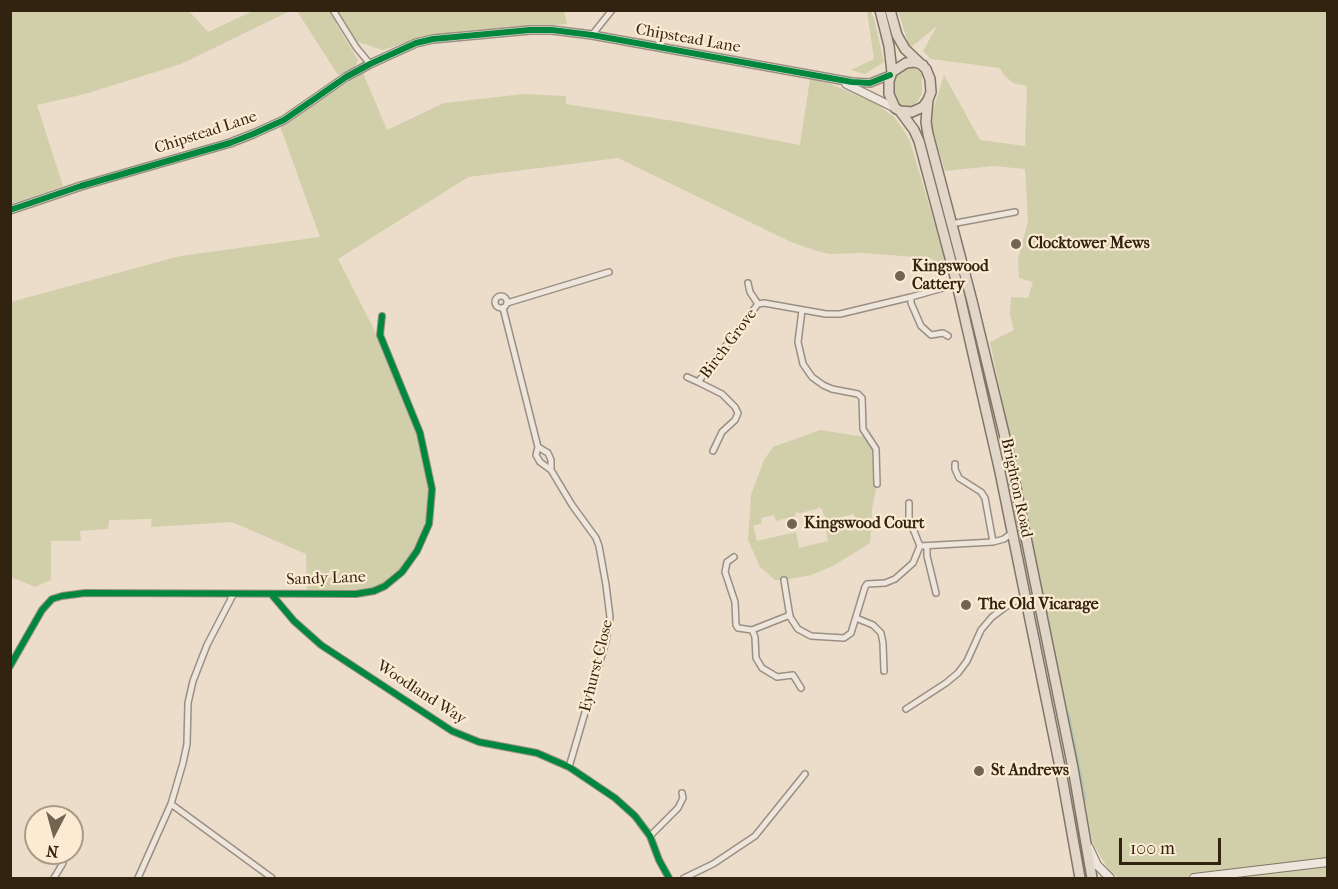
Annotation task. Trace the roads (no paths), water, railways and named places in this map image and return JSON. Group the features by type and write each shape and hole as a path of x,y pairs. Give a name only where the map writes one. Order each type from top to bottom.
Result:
{"highway":[{"path":"880,10 889,46 891,74 889,94 897,109 916,111 928,100 931,92 930,79 923,65 905,49 897,35 890,10"},
{"path":"891,74 906,63 915,62 923,65"},
{"name":"Brighton Road","path":"928,100 926,122 928,134 1009,454 1087,841 1092,879"},
{"name":"Brighton Road","path":"897,109 914,130 919,141 957,284 1013,532 1080,879"}],"main road":[{"path":"1087,841 1097,865 1110,879"},
{"path":"1194,879 1328,862"}],"street":[{"path":"333,10 356,47 370,64"},
{"path":"592,35 612,10"},
{"name":"Chipstead Lane","path":"10,210 253,134 284,120 346,77 370,64 433,39 552,30 592,35 837,80 870,83 891,74"},
{"name":"Chipstead Lane","path":"837,80 897,109"},
{"path":"951,224 1015,212"},
{"name":"Eyhurst Close","path":"569,767 606,641 610,617 609,601 596,538 572,505 551,470 542,465 538,459 538,447 505,306 609,272"},
{"path":"748,283 750,292 758,304"},
{"name":"Birch Grove","path":"713,451 722,432 735,420 738,413 722,394 698,382 758,304 840,314 957,284"},
{"path":"911,297 911,303 921,326 931,335 943,333 948,336"},
{"path":"802,310 798,342 803,364 812,377 823,386 858,394 862,398 863,429 876,449 877,484"},
{"name":"Sandy Lane","path":"10,666 42,610 52,600 62,596 85,593 356,594 374,591 385,586 402,572 417,551 429,524 432,489 420,433 382,345 380,335 382,316"},
{"path":"687,376 698,382"},
{"name":"Eyhurst Close","path":"538,447 548,453 552,464 551,470"},
{"path":"955,464 959,478 981,492 985,498 993,543"},
{"path":"784,580 790,615 795,626 807,634 840,638 850,636 865,586 895,579 913,563 920,546 909,519 909,503"},
{"path":"920,546 993,543 1013,532"},
{"path":"927,546 927,556 936,593"},
{"path":"734,557 727,562 725,572 735,602 735,623 738,628 753,630 790,615"},
{"path":"138,879 171,804 187,744 188,703 193,681 232,594"},
{"name":"Woodland Way","path":"272,595 294,621 319,643 452,731 479,742 537,753 569,767 615,798 635,816 650,836 669,879"},
{"path":"906,710 958,673 967,661 981,630 992,617 1011,603 1026,598"},
{"path":"856,618 873,625 881,633 884,643 884,671"},
{"path":"753,630 756,658 762,669 777,677 793,675 801,688"},
{"path":"684,879 755,836 805,774"},
{"path":"650,836 678,808 683,798 682,793"},
{"path":"171,804 272,879"},
{"path":"54,879 62,865"}],"waterway":[{"path":"1069,714 1086,800"}],"place":[{"name":"Clocktower Mews","path":"1016,244"},
{"name":"Kingswood Cattery","path":"900,276"},
{"name":"Kingswood Court","path":"792,524"},
{"name":"The Old Vicarage","path":"966,605"},
{"name":"St Andrews","path":"979,771"}]}
